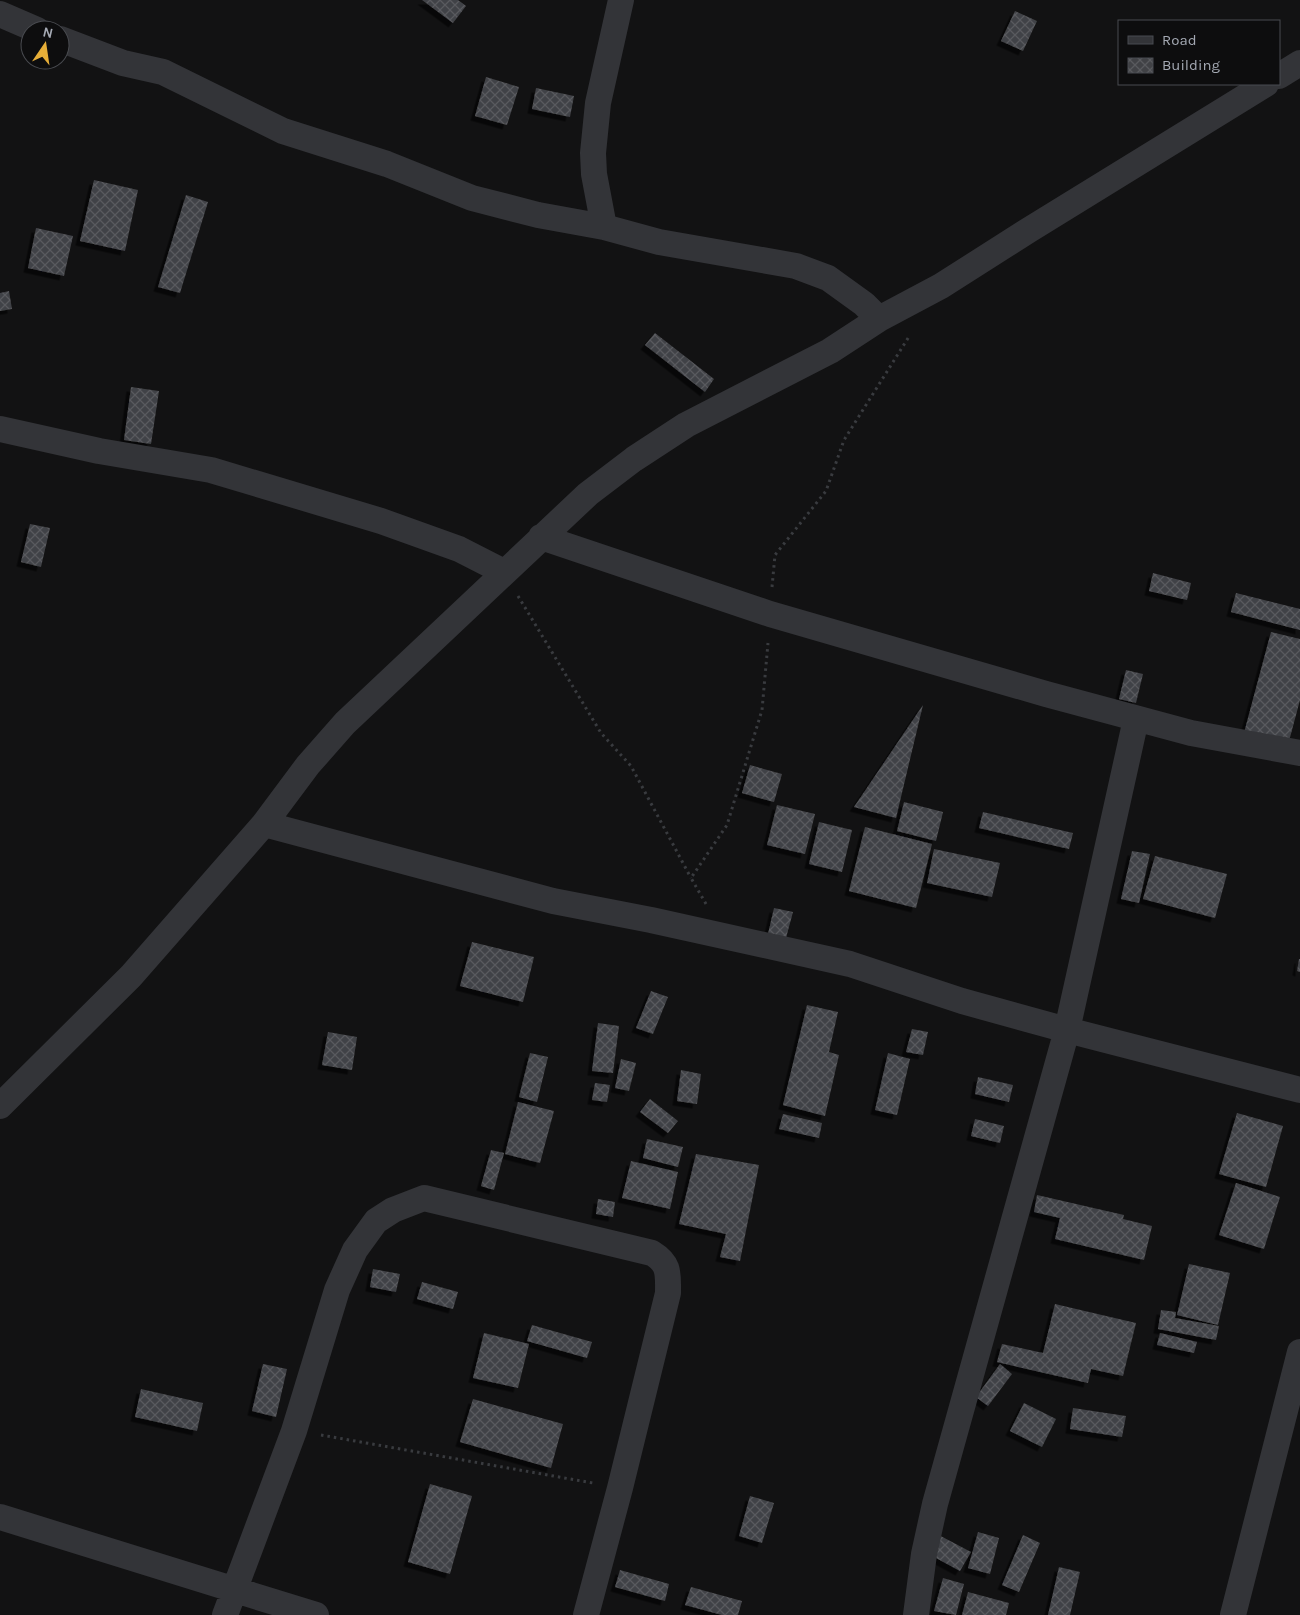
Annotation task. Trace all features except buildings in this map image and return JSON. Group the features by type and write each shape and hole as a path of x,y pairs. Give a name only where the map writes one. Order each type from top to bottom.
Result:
{"street":[{"path":"604,227 594,174 593,153 598,102 620,0"},
{"path":"0,14 20,23"},
{"path":"70,43 123,63 163,72 284,131 387,164 472,198 538,215 604,227 659,242 796,266 828,278 864,304 879,318"},
{"path":"1280,75 1300,63"},
{"path":"0,1106 131,976 264,824 308,765 345,724 541,536 588,494 634,459 686,425 830,351 879,318 940,286 1264,85"},
{"path":"0,428 99,450 211,470 381,521 458,548 504,572"},
{"path":"541,536 770,614 1136,719 1191,733 1300,753"},
{"path":"916,1615 924,1554 935,1504 1067,1030 1136,719"},
{"path":"264,824 553,901 850,964 962,1001 1300,1090"},
{"path":"225,1615 294,1431 337,1290 355,1250 376,1221 393,1210 424,1198 652,1253 661,1259 668,1271 668,1293 620,1488 586,1615"},
{"path":"1233,1615 1300,1352"},
{"path":"0,1517 316,1615"}],"path":[{"path":"691,878 727,825 762,710 775,555 826,491 844,440 910,334"},
{"path":"504,572 601,733 631,766 723,937"},
{"path":"294,1431 620,1488"}]}
